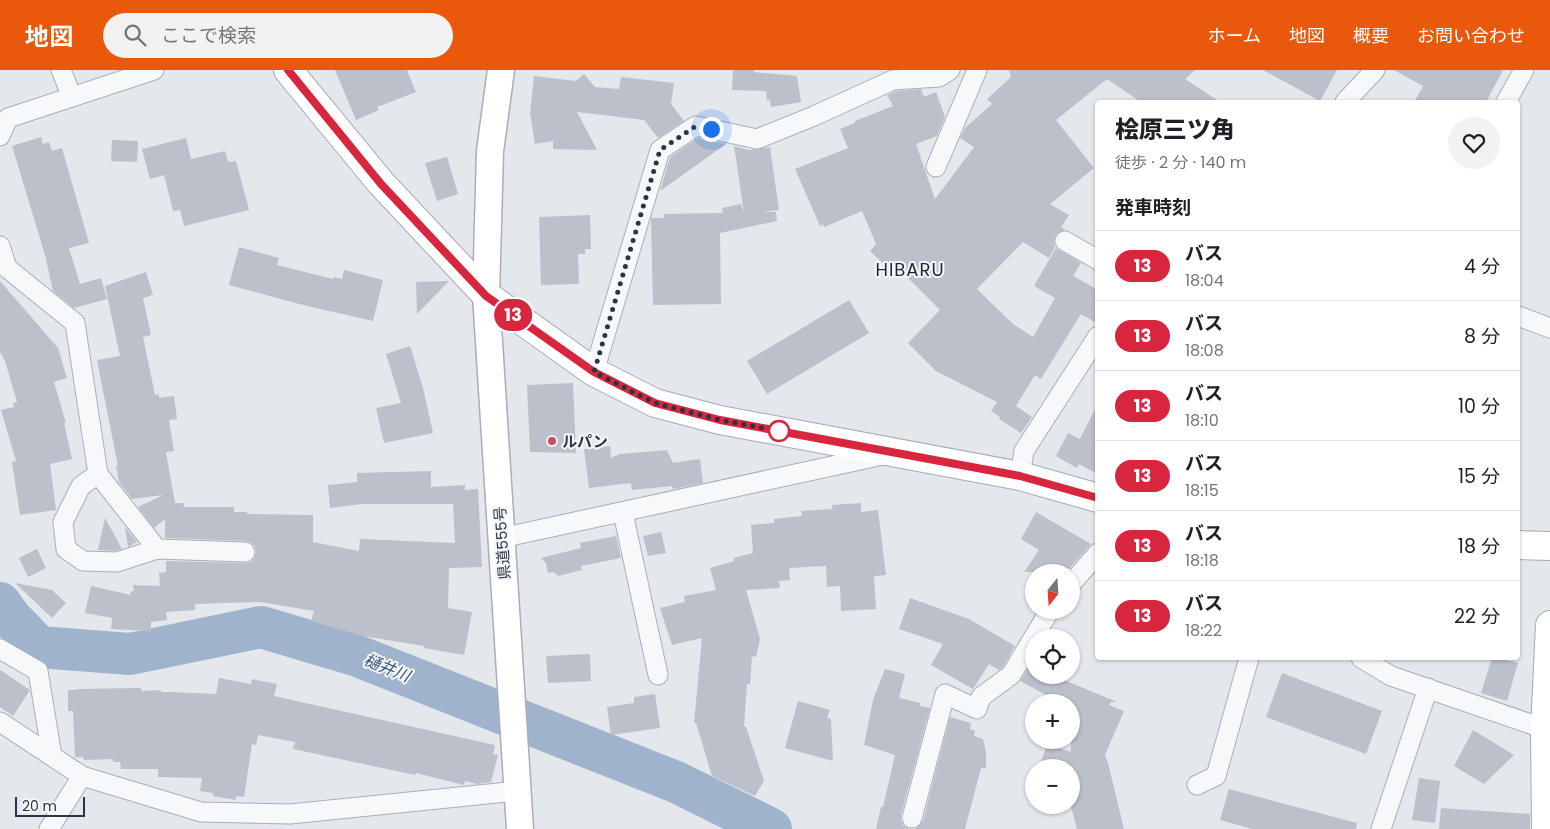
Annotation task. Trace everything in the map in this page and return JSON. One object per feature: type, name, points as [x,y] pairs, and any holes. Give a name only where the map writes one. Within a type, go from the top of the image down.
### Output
[{"type":"main road","points":[[288,70],[381,184],[486,296],[594,372],[655,403],[720,420],[1020,476],[1095,497]]},
{"type":"main road","name":"県道555号","points":[[501,70],[490,151],[486,296],[520,829]]},
{"type":"main road","points":[[1520,545],[1550,546]]},
{"type":"main road","points":[[1546,829],[1545,729],[1550,625]]},
{"type":"street","points":[[61,70],[72,97]]},
{"type":"street","points":[[0,136],[8,118],[154,70]]},
{"type":"street","points":[[594,372],[660,150],[696,126],[757,139],[814,116],[893,80],[939,77],[950,70]]},
{"type":"street","points":[[936,167],[977,70]]},
{"type":"street","points":[[1348,100],[1375,70]]},
{"type":"street","points":[[1507,100],[1524,70]]},
{"type":"street","points":[[1065,240],[1095,258]]},
{"type":"street","points":[[0,246],[7,268],[75,323],[98,474],[156,549]]},
{"type":"street","points":[[1520,317],[1550,328]]},
{"type":"street","points":[[1020,476],[1024,451],[1095,341]]},
{"type":"street","points":[[501,538],[892,453]]},
{"type":"street","points":[[98,474],[81,486],[63,522],[66,549],[83,561],[117,562],[156,549],[245,552]]},
{"type":"street","points":[[623,513],[658,675]]},
{"type":"street","points":[[1080,574],[1095,556]]},
{"type":"street","points":[[912,818],[945,694],[978,709],[981,697],[1011,676],[1045,619]]},
{"type":"street","points":[[0,649],[38,671],[52,756]]},
{"type":"street","points":[[1197,784],[1216,776],[1248,660]]},
{"type":"street","points":[[1364,660],[1391,676],[1545,729]]},
{"type":"street","points":[[1381,829],[1428,688]]},
{"type":"street","points":[[0,722],[82,776],[201,812],[290,814],[518,791]]},
{"type":"street","points":[[49,829],[82,776]]},
{"type":"building","points":[[335,70],[407,70],[416,92],[377,107],[379,110],[356,120]]},
{"type":"building","points":[[733,70],[754,70],[754,72],[797,76],[801,102],[771,107],[770,100],[767,101],[766,91],[732,90]]},
{"type":"building","points":[[1009,70],[1195,70],[1185,79],[1217,100],[1138,100],[1107,79],[1056,120],[1094,168],[1050,204],[1069,215],[1061,227],[1065,230],[1055,236],[1055,247],[1049,258],[1023,242],[977,289],[1013,324],[1033,337],[1055,298],[1034,286],[1056,248],[1081,263],[1073,276],[1095,288],[1095,322],[1081,314],[1041,379],[1035,375],[1016,406],[1032,417],[1021,433],[999,419],[1000,417],[991,411],[997,402],[936,371],[908,343],[940,310],[896,266],[891,271],[870,251],[876,244],[862,211],[824,227],[823,224],[820,226],[795,169],[848,148],[840,129],[893,106],[887,95],[896,91],[921,89],[924,97],[936,92],[945,117],[937,136],[916,144],[935,199],[974,147],[960,138],[965,128],[992,104],[987,99],[1011,77]]},
{"type":"building","points":[[1263,70],[1337,70],[1321,100]]},
{"type":"building","points":[[1394,70],[1503,70],[1487,100],[1415,100],[1423,86]]},
{"type":"building","points":[[584,74],[595,87],[619,89],[621,77],[674,83],[671,104],[684,121],[658,138],[644,120],[577,112],[597,150],[553,149],[553,141],[535,144],[530,113],[534,76],[576,81]]},
{"type":"building","points":[[41,137],[43,144],[49,142],[52,151],[62,148],[89,243],[69,248],[80,284],[101,278],[107,299],[74,308],[53,291],[45,255],[12,146]]},
{"type":"building","points":[[186,138],[191,159],[225,151],[228,162],[236,161],[249,210],[184,226],[180,210],[173,211],[164,175],[150,179],[142,149]]},
{"type":"building","points":[[698,138],[726,144],[660,191],[670,157]]},
{"type":"building","points":[[112,140],[138,141],[137,162],[111,161]]},
{"type":"building","points":[[734,146],[749,150],[770,147],[779,210],[761,212],[776,212],[777,221],[720,233],[721,304],[653,305],[651,218],[664,218],[664,214],[723,213],[722,208],[741,204],[744,212]]},
{"type":"building","points":[[447,157],[458,194],[437,201],[425,163]]},
{"type":"building","points":[[590,215],[591,249],[585,249],[585,254],[578,254],[579,284],[541,285],[539,217]]},
{"type":"building","points":[[239,247],[279,258],[277,265],[333,279],[334,277],[342,279],[344,270],[383,280],[373,321],[229,285]]},
{"type":"building","points":[[146,272],[153,295],[143,298],[151,335],[143,337],[155,395],[159,394],[159,398],[174,396],[177,419],[169,420],[174,451],[166,452],[175,503],[183,503],[184,507],[234,507],[234,512],[247,512],[247,514],[313,515],[313,542],[359,551],[360,539],[455,543],[453,504],[362,504],[330,508],[328,485],[357,482],[357,473],[431,471],[431,487],[465,485],[465,490],[478,489],[482,567],[449,568],[448,608],[472,612],[464,655],[363,636],[311,621],[314,611],[260,602],[195,604],[195,610],[166,612],[167,620],[151,622],[151,631],[111,629],[112,618],[85,613],[91,586],[131,595],[130,592],[134,591],[133,585],[160,586],[159,573],[166,572],[166,561],[245,563],[251,562],[256,553],[255,546],[246,541],[165,538],[165,519],[154,528],[138,507],[163,495],[132,499],[119,482],[116,466],[118,466],[97,360],[120,356],[105,286]]},
{"type":"building","points":[[0,281],[58,348],[67,378],[54,382],[66,423],[64,423],[72,459],[50,464],[56,510],[20,515],[12,462],[16,461],[1,410],[14,407],[13,403],[17,402],[5,361],[0,352]]},
{"type":"building","points":[[449,281],[417,314],[416,282]]},
{"type":"building","points":[[849,300],[869,333],[767,394],[747,361]]},
{"type":"building","points":[[410,346],[423,388],[433,433],[384,443],[376,408],[401,403],[386,354]]},
{"type":"building","points":[[573,383],[576,453],[530,452],[527,385]]},
{"type":"building","points":[[1095,409],[1095,472],[1079,464],[1077,468],[1056,456],[1068,433],[1080,439]]},
{"type":"building","points":[[610,446],[611,458],[620,454],[667,450],[673,463],[700,459],[703,483],[673,489],[672,486],[632,490],[631,483],[589,488],[584,449]]},
{"type":"building","points":[[861,503],[861,512],[878,510],[886,575],[874,576],[876,609],[841,611],[840,586],[827,587],[826,566],[789,568],[790,580],[779,581],[780,588],[746,590],[760,639],[756,657],[752,656],[750,684],[747,684],[744,726],[746,727],[764,781],[755,796],[712,776],[696,723],[694,723],[702,638],[672,645],[660,608],[685,602],[684,596],[716,590],[710,568],[734,561],[734,558],[753,553],[751,525],[774,523],[774,519],[802,516],[801,511],[832,509],[832,505]]},
{"type":"building","points":[[1036,512],[1091,544],[1073,564],[1029,564],[1039,550],[1021,539]]},
{"type":"building","points":[[105,518],[122,549],[115,551],[98,550]]},
{"type":"building","points":[[125,527],[137,542],[128,547]]},
{"type":"building","points":[[661,532],[666,553],[648,556],[643,536]]},
{"type":"building","points":[[616,536],[621,558],[581,566],[582,570],[558,576],[554,572],[548,573],[546,563],[541,558],[581,548],[580,543]]},
{"type":"building","points":[[37,549],[46,568],[28,577],[19,558]]},
{"type":"building","points":[[15,583],[52,590],[66,603],[52,618]]},
{"type":"building","points":[[910,598],[969,619],[1015,646],[1003,667],[999,670],[989,664],[973,689],[931,665],[943,644],[899,629]]},
{"type":"building","points":[[590,654],[591,681],[548,683],[546,656]]},
{"type":"building","points":[[1491,660],[1507,660],[1518,663],[1507,701],[1481,693]]},
{"type":"building","points":[[885,669],[905,674],[899,698],[920,703],[920,706],[930,708],[901,815],[901,821],[904,826],[910,829],[876,829],[895,755],[864,745],[873,700]]},
{"type":"building","points":[[0,670],[30,690],[13,716],[0,707]]},
{"type":"building","points":[[1025,673],[1025,684],[1020,681]]},
{"type":"building","points":[[1282,673],[1382,711],[1366,754],[1266,717]]},
{"type":"building","points":[[219,678],[251,684],[252,679],[277,684],[274,696],[495,745],[493,754],[498,755],[491,782],[477,784],[465,781],[464,785],[416,773],[415,775],[293,749],[295,742],[258,735],[256,745],[252,744],[244,797],[236,796],[236,800],[213,796],[213,793],[200,791],[202,778],[158,777],[158,769],[121,769],[120,762],[113,762],[113,759],[84,760],[83,757],[75,757],[73,711],[68,711],[68,690],[141,688],[141,691],[161,690],[161,692],[216,694]]},
{"type":"building","points":[[1026,684],[1074,684],[1117,702],[1111,702],[1109,705],[1124,711],[1105,755],[1124,829],[1077,829],[1073,814],[1080,814],[1080,759],[1042,759],[1045,749],[1062,749],[1071,752],[1071,749],[1080,749],[1080,694],[1044,694]]},
{"type":"building","points":[[655,694],[660,728],[611,735],[607,707],[634,703],[634,697]]},
{"type":"building","points":[[798,701],[830,710],[827,718],[831,719],[833,761],[785,748]]},
{"type":"building","points":[[950,717],[971,723],[970,729],[975,731],[974,736],[983,739],[986,752],[986,768],[981,768],[965,829],[915,829],[923,821]]},
{"type":"building","points":[[1473,730],[1514,755],[1484,784],[1454,766]]},
{"type":"building","points":[[1419,778],[1440,781],[1435,823],[1412,820]]},
{"type":"building","points":[[1229,789],[1357,823],[1356,829],[1252,829],[1220,820]]},
{"type":"building","points":[[1441,808],[1530,814],[1530,829],[1439,829]]},
{"type":"waterway","name":"樋井川","points":[[0,603],[10,617],[39,647],[130,654],[261,627],[355,655],[676,782],[771,829]]},
{"type":"bus line","name":"13","points":[[288,70],[381,184],[486,296],[594,372],[655,403],[720,420],[1020,476],[1095,497]]},
{"type":"place","name":"ルパン","points":[[552,441]]},
{"type":"district","name":"HIBARU","points":[[910,269]]},
{"type":"route","points":[[711,129],[696,126],[660,150],[594,372],[655,403],[720,420],[779,431]]}]
